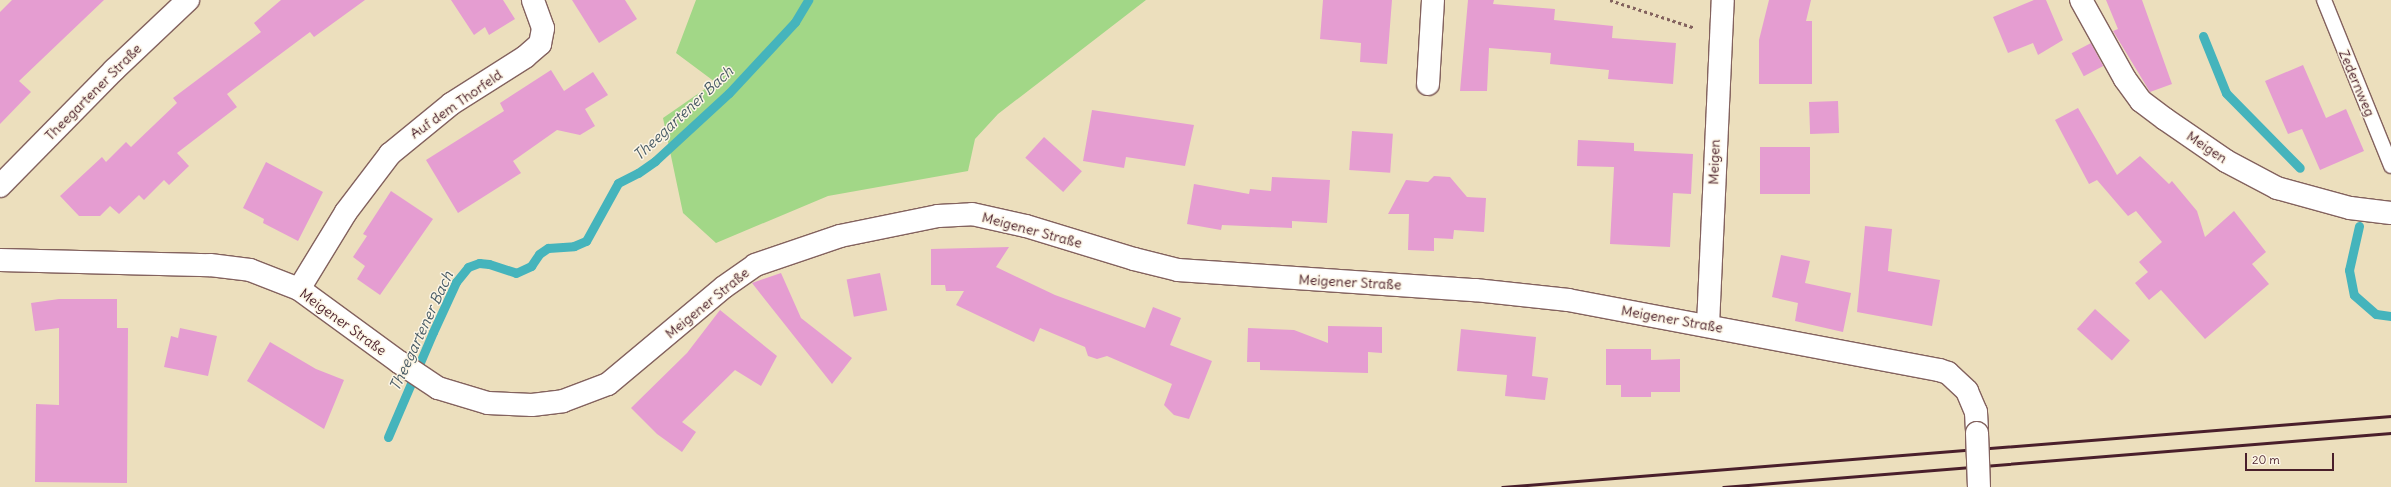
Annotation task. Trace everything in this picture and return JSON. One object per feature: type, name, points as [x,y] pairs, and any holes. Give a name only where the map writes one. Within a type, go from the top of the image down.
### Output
[{"type":"street","name":"Theegartener Straße","points":[[1,183],[114,70],[188,0]]},
{"type":"street","name":"Auf dem Thorfeld","points":[[299,289],[346,212],[390,154],[451,104],[526,57],[540,44],[543,28],[533,0]]},
{"type":"street","points":[[1428,84],[1433,0]]},
{"type":"street","name":"Meigen","points":[[1708,325],[1720,37],[1723,0]]},
{"type":"street","name":"Meigen","points":[[2081,0],[2125,79],[2141,101],[2165,119],[2226,160],[2277,188],[2350,208],[2391,213]]},
{"type":"street","name":"Meigener Straße","points":[[0,260],[210,265],[250,270],[299,289],[399,362],[438,388],[471,399],[510,406],[563,401],[583,395],[608,384],[724,287],[755,265],[840,236],[938,216],[972,214],[1026,226],[1134,260],[1178,270],[1475,290],[1568,300],[1708,325],[1948,373],[1967,391],[1976,412],[1979,487]]},
{"type":"lane","name":"Zedernweg","points":[[2324,0],[2391,166]]},
{"type":"path","points":[[1610,0],[1720,37]]},
{"type":"green space","points":[[696,0],[1146,0],[998,114],[975,139],[968,171],[828,196],[716,243],[683,213],[663,118],[715,82],[676,53]]},
{"type":"building","points":[[12,0],[104,0],[19,81],[31,92],[0,124],[0,12]]},
{"type":"building","points":[[281,0],[365,0],[314,37],[310,32],[227,94],[237,107],[177,153],[189,166],[169,185],[164,180],[144,200],[139,195],[119,214],[110,206],[100,216],[79,216],[60,196],[102,157],[106,162],[126,142],[131,147],[177,103],[173,98],[261,32],[254,23]]},
{"type":"building","points":[[451,0],[503,0],[515,19],[489,35],[485,27],[474,35]]},
{"type":"building","points":[[572,0],[625,0],[637,19],[599,43]]},
{"type":"building","points":[[1323,0],[1392,0],[1387,64],[1360,62],[1361,43],[1320,39]]},
{"type":"building","points":[[1468,0],[1494,0],[1493,4],[1555,9],[1554,20],[1613,26],[1612,38],[1676,43],[1673,84],[1608,79],[1609,70],[1550,64],[1551,53],[1489,48],[1487,91],[1460,91]]},
{"type":"building","points":[[1769,0],[1811,0],[1806,21],[1812,21],[1812,84],[1759,84],[1759,40]]},
{"type":"building","points":[[2034,0],[2046,0],[2063,40],[2038,55],[2033,43],[2008,53],[1993,17]]},
{"type":"building","points":[[2106,0],[2142,0],[2172,84],[2150,92],[2113,31],[2118,29]]},
{"type":"building","points":[[2091,43],[2103,66],[2084,76],[2072,53]]},
{"type":"building","points":[[2303,65],[2326,118],[2346,109],[2364,151],[2320,170],[2302,129],[2288,134],[2265,81]]},
{"type":"building","points":[[551,70],[564,91],[593,72],[608,95],[585,109],[595,126],[580,135],[557,130],[513,161],[521,173],[458,213],[426,160],[504,111],[500,103]]},
{"type":"building","points":[[1838,101],[1839,133],[1810,134],[1809,102]]},
{"type":"building","points":[[2078,108],[2117,175],[2140,156],[2169,184],[2172,181],[2197,211],[2205,237],[2234,211],[2266,252],[2252,264],[2269,284],[2205,339],[2161,290],[2149,300],[2135,283],[2148,272],[2139,262],[2162,242],[2136,211],[2128,216],[2097,180],[2089,184],[2055,120]]},
{"type":"building","points":[[1092,110],[1194,125],[1185,166],[1126,157],[1124,168],[1083,161]]},
{"type":"building","points":[[1352,131],[1393,134],[1390,173],[1349,170]]},
{"type":"building","points":[[1044,137],[1082,171],[1063,192],[1025,158]]},
{"type":"building","points":[[1578,140],[1634,143],[1634,151],[1693,154],[1691,194],[1673,193],[1670,247],[1610,244],[1614,167],[1577,166]]},
{"type":"building","points":[[1760,147],[1810,147],[1810,194],[1760,194]]},
{"type":"building","points":[[266,162],[323,192],[298,241],[263,223],[264,219],[243,208]]},
{"type":"building","points":[[1434,176],[1450,177],[1467,197],[1486,198],[1484,232],[1454,230],[1453,239],[1434,238],[1434,251],[1408,250],[1409,214],[1388,214],[1406,180],[1428,182]]},
{"type":"building","points":[[1272,177],[1330,180],[1327,223],[1292,221],[1292,228],[1222,225],[1221,230],[1187,224],[1194,184],[1249,194],[1250,189],[1271,191]]},
{"type":"building","points":[[391,191],[433,219],[380,295],[357,279],[365,266],[353,257],[367,236],[363,234]]},
{"type":"building","points":[[1865,226],[1892,229],[1888,271],[1940,280],[1932,326],[1857,312]]},
{"type":"building","points":[[1009,247],[996,267],[1055,295],[1145,328],[1153,307],[1181,318],[1170,345],[1212,361],[1189,419],[1174,415],[1164,405],[1172,384],[1107,356],[1097,359],[1088,356],[1085,347],[1040,328],[1034,342],[956,305],[964,291],[946,291],[945,285],[931,285],[931,249]]},
{"type":"building","points":[[1781,255],[1810,261],[1805,283],[1851,293],[1843,332],[1795,321],[1798,303],[1772,297]]},
{"type":"building","points":[[781,273],[801,318],[852,358],[832,384],[752,283]]},
{"type":"building","points":[[880,273],[887,310],[854,317],[847,279]]},
{"type":"building","points":[[59,299],[117,299],[117,328],[128,328],[127,483],[35,482],[36,404],[59,405],[59,328],[35,331],[31,303]]},
{"type":"building","points":[[2095,309],[2130,340],[2112,361],[2077,329]]},
{"type":"building","points":[[720,310],[777,356],[761,386],[735,370],[682,422],[696,432],[682,452],[657,434],[631,408],[687,353]]},
{"type":"building","points":[[1328,326],[1382,327],[1382,353],[1368,352],[1368,373],[1260,370],[1260,362],[1247,362],[1248,328],[1294,330],[1328,343]]},
{"type":"building","points":[[180,328],[217,336],[208,376],[164,367],[171,336],[178,338]]},
{"type":"building","points":[[1461,329],[1536,337],[1532,376],[1548,378],[1545,400],[1505,396],[1507,375],[1457,371]]},
{"type":"building","points":[[270,342],[316,369],[344,380],[324,429],[247,381]]},
{"type":"building","points":[[1606,349],[1651,349],[1651,360],[1680,359],[1680,392],[1651,392],[1651,397],[1621,397],[1621,385],[1606,385]]},
{"type":"waterway","name":"Theegartener Bach","points":[[388,437],[456,282],[468,267],[479,263],[489,264],[516,273],[531,266],[539,254],[548,248],[574,246],[586,241],[618,183],[638,173],[655,161],[729,93],[795,22],[808,0]]},
{"type":"waterway","points":[[2203,36],[2226,93],[2300,168]]},
{"type":"waterway","points":[[2359,226],[2349,270],[2354,295],[2376,314],[2391,316]]},
{"type":"railway","points":[[1502,487],[2391,416]]},
{"type":"railway","points":[[1723,487],[2391,433]]}]
